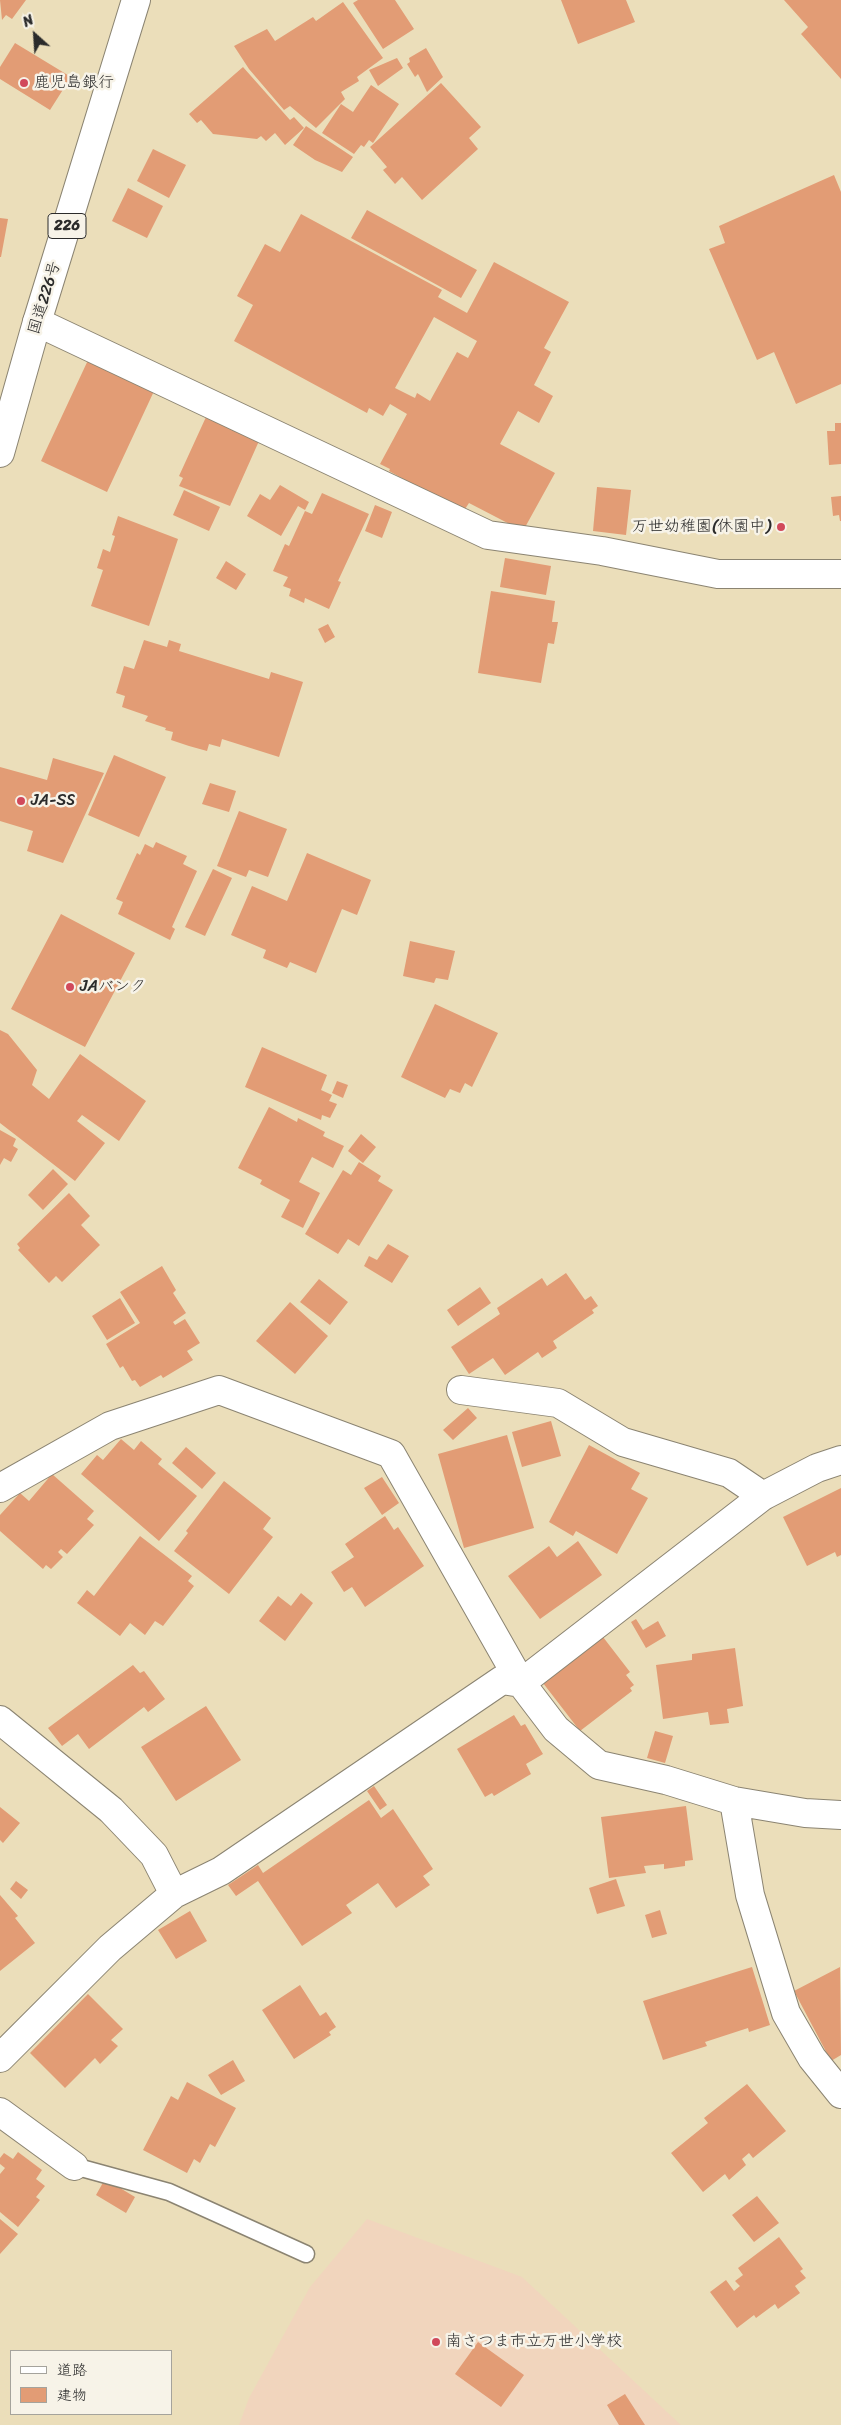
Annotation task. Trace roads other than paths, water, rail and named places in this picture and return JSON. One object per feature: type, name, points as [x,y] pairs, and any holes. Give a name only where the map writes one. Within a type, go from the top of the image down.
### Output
[{"type":"main road","name":"国道226号","points":[[0,453],[37,322],[136,0]]},
{"type":"main road","points":[[37,322],[488,535],[602,551],[718,574],[841,574]]},
{"type":"main road","points":[[0,1488],[110,1426],[219,1390],[382,1450],[391,1454],[521,1683],[556,1729],[599,1765],[666,1780],[734,1801],[805,1813],[841,1816]]},
{"type":"main road","points":[[461,1390],[558,1403],[623,1442],[729,1473],[763,1496]]},
{"type":"main road","points":[[0,2058],[110,1948],[174,1894],[221,1871],[502,1680],[521,1683],[763,1496],[817,1468],[841,1460]]},
{"type":"main road","points":[[0,1720],[112,1810],[154,1855],[174,1894]]},
{"type":"main road","points":[[734,1801],[750,1895],[786,2013],[812,2058],[841,2094]]},
{"type":"main road","points":[[0,2112],[74,2166]]},
{"type":"lane","points":[[74,2166],[169,2192],[306,2254]]},
{"type":"place","name":"鹿児島銀行","points":[[24,83]]},
{"type":"place","name":"万世幼稚園(休園中)","points":[[781,527]]},
{"type":"place","name":"JA-SS","points":[[21,801]]},
{"type":"place","name":"JAバンク","points":[[70,987]]},
{"type":"place","name":"南さつま市立万世小学校","points":[[436,2342]]}]
